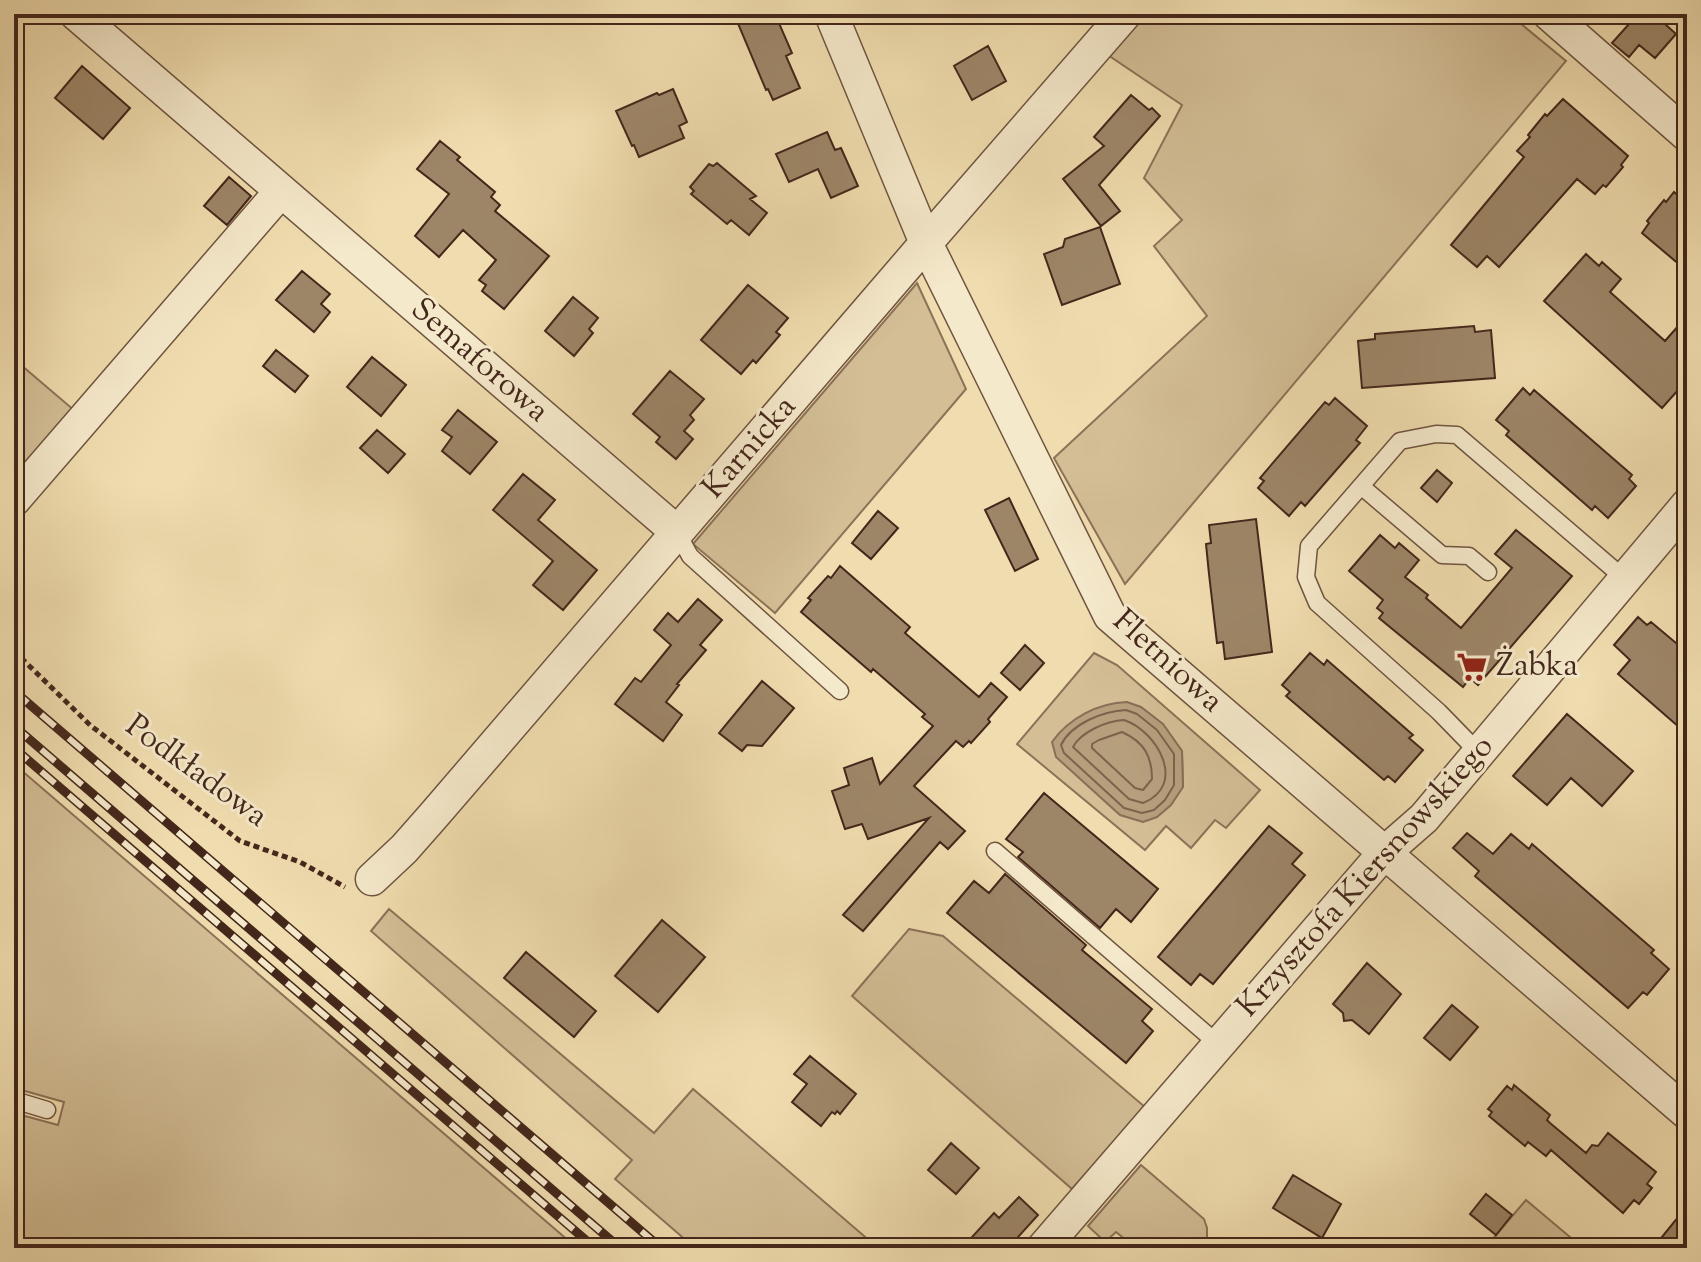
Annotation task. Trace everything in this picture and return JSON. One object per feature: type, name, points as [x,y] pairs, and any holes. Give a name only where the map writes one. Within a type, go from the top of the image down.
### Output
[{"type":"street","name":"Semaforowa","points":[[76,14],[677,532]]},
{"type":"street","name":"Fletniowa","points":[[831,14],[926,243],[1110,616],[1687,1113]]},
{"type":"street","name":"Karnicka","points":[[372,879],[434,815],[1125,14]]},
{"type":"street","points":[[1549,14],[1687,135]]},
{"type":"street","points":[[14,500],[281,191]]},
{"type":"street","name":"Krzysztofa Kiersnowskiego","points":[[1043,1248],[1384,853],[1424,818],[1687,505]]},
{"type":"lane","points":[[1478,752],[1439,712],[1317,603],[1306,577],[1309,546],[1400,441],[1436,434],[1457,435],[1625,579]]},
{"type":"lane","points":[[1361,486],[1442,555],[1469,556],[1488,572]]},
{"type":"lane","points":[[677,532],[690,556],[840,691]]},
{"type":"lane","points":[[995,851],[1218,1044]]},
{"type":"lane","points":[[14,1100],[47,1110]]},
{"type":"path","name":"Podkładowa","points":[[14,651],[90,725],[240,841],[300,862],[346,887],[372,879]]},
{"type":"shaded area","points":[[1144,14],[1509,14],[1566,61],[1125,584],[1054,458],[1207,316],[1154,246],[1182,220],[1144,178],[1182,105],[1108,55]]},
{"type":"shaded area","points":[[917,283],[966,389],[775,613],[693,544]]},
{"type":"shaded area","points":[[14,359],[75,411],[14,478]]},
{"type":"shaded area","points":[[1094,653],[1117,665],[1260,790],[1226,828],[1215,820],[1191,848],[1166,826],[1145,850],[1017,744]],"holes":[[[1164,726],[1182,751],[1183,787]]]},
{"type":"shaded area","points":[[14,764],[577,1248],[14,1248],[14,1113],[58,1125],[64,1102],[14,1088]]},
{"type":"shaded area","points":[[389,909],[654,1133],[693,1089],[878,1248],[695,1248],[615,1179],[632,1160],[371,931]]},
{"type":"shaded area","points":[[909,929],[943,936],[1145,1107],[1072,1189],[852,996]]},
{"type":"shaded area","points":[[1141,1165],[1204,1219],[1207,1238],[1216,1248],[1136,1248],[1116,1232],[1105,1242],[1088,1226]]},
{"type":"shaded area","points":[[1526,1200],[1583,1248],[1485,1248]]},
{"type":"water","points":[[1127,702],[1141,707],[1163,724],[1182,751],[1183,787],[1171,805],[1157,817],[1143,822],[1120,815],[1056,757],[1052,742],[1085,713],[1105,705]]},
{"type":"building","points":[[734,14],[775,14],[792,53],[786,56],[800,88],[773,100]]},
{"type":"building","points":[[1638,14],[1654,14],[1676,34],[1655,58],[1639,45],[1629,57],[1612,43]]},
{"type":"building","points":[[988,46],[1006,81],[972,100],[954,66]]},
{"type":"building","points":[[82,66],[130,108],[103,139],[55,98]]},
{"type":"building","points":[[673,89],[687,122],[679,126],[684,138],[639,157],[616,111]]},
{"type":"building","points":[[1131,95],[1160,116],[1099,185],[1120,211],[1101,226],[1063,179],[1104,146],[1094,137]]},
{"type":"building","points":[[1563,99],[1628,156],[1621,165],[1623,167],[1606,187],[1603,185],[1595,194],[1577,179],[1499,267],[1487,256],[1477,267],[1451,245],[1524,157],[1517,151],[1530,137],[1528,135],[1545,114],[1547,116]]},
{"type":"building","points":[[827,132],[835,150],[841,148],[858,186],[831,198],[818,169],[789,182],[776,154]]},
{"type":"building","points":[[440,141],[495,192],[491,197],[500,205],[495,211],[549,256],[504,309],[482,291],[486,285],[479,280],[496,260],[463,230],[439,257],[415,236],[449,194],[417,169]]},
{"type":"building","points":[[717,163],[756,196],[750,199],[767,213],[749,235],[731,220],[727,224],[691,194],[694,191],[690,187],[709,164],[713,166]]},
{"type":"building","points":[[229,177],[251,196],[227,225],[204,206]]},
{"type":"building","points":[[1674,192],[1687,204],[1687,271],[1642,233],[1649,223],[1647,221]]},
{"type":"building","points":[[1100,227],[1120,284],[1062,305],[1044,254],[1063,247],[1065,239]]},
{"type":"building","points":[[1586,254],[1599,266],[1602,262],[1621,279],[1610,292],[1665,341],[1687,316],[1687,380],[1662,408],[1544,301]]},
{"type":"building","points":[[302,271],[330,294],[321,304],[330,312],[314,332],[276,300]]},
{"type":"building","points":[[748,285],[788,318],[776,332],[780,335],[756,363],[753,360],[741,374],[701,340]]},
{"type":"building","points":[[573,297],[598,318],[589,329],[593,333],[574,356],[545,331]]},
{"type":"building","points":[[1474,326],[1475,332],[1491,330],[1495,378],[1362,388],[1358,341],[1375,339],[1375,334]]},
{"type":"building","points":[[276,350],[308,376],[295,392],[263,366]]},
{"type":"building","points":[[372,357],[406,385],[381,416],[347,387]]},
{"type":"building","points":[[670,371],[704,399],[690,415],[694,420],[684,431],[693,439],[676,459],[656,442],[660,437],[633,414]]},
{"type":"building","points":[[1523,388],[1530,395],[1534,390],[1632,475],[1629,479],[1636,486],[1608,518],[1595,506],[1592,510],[1506,435],[1509,431],[1496,420]]},
{"type":"building","points":[[1335,398],[1367,426],[1356,440],[1360,443],[1305,506],[1301,502],[1289,516],[1258,488],[1264,481],[1260,478],[1325,402],[1329,405]]},
{"type":"building","points":[[458,410],[497,442],[470,474],[442,451],[452,437],[442,430]]},
{"type":"building","points":[[377,430],[405,454],[388,473],[360,448]]},
{"type":"building","points":[[1437,470],[1452,483],[1437,502],[1421,488]]},
{"type":"building","points":[[523,474],[555,500],[538,520],[597,570],[563,610],[533,585],[553,561],[493,510]]},
{"type":"building","points":[[1009,498],[1038,559],[1015,571],[985,510]]},
{"type":"building","points":[[878,511],[898,528],[871,559],[852,543]]},
{"type":"building","points":[[1256,519],[1272,652],[1225,659],[1223,642],[1217,643],[1206,544],[1211,543],[1209,525]]},
{"type":"building","points":[[1516,530],[1572,576],[1478,685],[1470,678],[1463,687],[1379,618],[1383,613],[1377,608],[1383,600],[1349,571],[1380,535],[1395,548],[1399,543],[1419,560],[1405,577],[1461,628],[1512,568],[1495,554]]},
{"type":"building","points":[[840,566],[910,627],[905,633],[979,697],[991,683],[1007,697],[971,743],[969,741],[963,747],[956,741],[914,786],[965,831],[948,849],[940,842],[863,931],[843,915],[929,818],[868,839],[862,824],[845,829],[832,791],[849,785],[844,768],[872,758],[880,784],[933,726],[922,717],[925,714],[873,669],[871,672],[801,612],[811,600],[808,598]]},
{"type":"building","points":[[698,599],[722,620],[700,645],[706,650],[666,702],[682,715],[663,741],[615,704],[635,678],[641,682],[671,645],[654,630],[668,613],[678,622]]},
{"type":"building","points":[[1638,617],[1647,625],[1651,622],[1682,648],[1678,652],[1687,660],[1687,734],[1618,674],[1630,660],[1614,645]]},
{"type":"building","points":[[1025,645],[1044,663],[1020,690],[1001,673]]},
{"type":"building","points":[[1310,653],[1324,665],[1327,660],[1413,735],[1409,738],[1423,750],[1395,782],[1388,776],[1384,780],[1286,696],[1290,692],[1282,685]]},
{"type":"building","points":[[762,681],[794,708],[762,746],[747,745],[742,751],[719,733]]},
{"type":"building","points":[[1567,714],[1633,771],[1602,806],[1571,778],[1547,805],[1513,776]]},
{"type":"building","points":[[1044,793],[1158,889],[1131,922],[1116,909],[1100,928],[1018,857],[1023,852],[1006,839]]},
{"type":"building","points":[[1269,826],[1302,853],[1292,864],[1305,875],[1213,984],[1200,974],[1191,985],[1158,957]]},
{"type":"building","points":[[1467,833],[1493,854],[1511,834],[1529,849],[1532,844],[1654,950],[1651,953],[1669,969],[1647,995],[1643,992],[1628,1008],[1475,876],[1479,871],[1453,848]]},
{"type":"building","points":[[1005,874],[1086,945],[1082,950],[1152,1009],[1142,1021],[1153,1031],[1126,1063],[947,913],[974,881],[989,893]]},
{"type":"building","points":[[662,920],[705,957],[658,1012],[615,976]]},
{"type":"building","points":[[526,952],[596,1011],[574,1037],[504,978]]},
{"type":"building","points":[[1367,963],[1401,994],[1369,1034],[1352,1020],[1344,1021],[1343,1013],[1333,1004]]},
{"type":"building","points":[[1452,1005],[1478,1027],[1450,1060],[1424,1038]]},
{"type":"building","points":[[810,1056],[856,1094],[840,1114],[832,1112],[821,1126],[792,1102],[807,1084],[794,1074]]},
{"type":"building","points":[[1514,1085],[1550,1115],[1547,1120],[1550,1123],[1586,1153],[1592,1145],[1598,1146],[1608,1133],[1656,1172],[1647,1184],[1652,1188],[1639,1204],[1634,1200],[1623,1213],[1551,1150],[1546,1156],[1528,1142],[1525,1146],[1489,1116],[1492,1112],[1488,1109],[1507,1086],[1512,1090]]},
{"type":"building","points":[[951,1143],[979,1168],[956,1194],[928,1170]]},
{"type":"building","points":[[1293,1175],[1341,1204],[1322,1238],[1273,1208]]},
{"type":"building","points":[[1486,1194],[1512,1215],[1496,1235],[1470,1214]]},
{"type":"building","points":[[1019,1197],[1038,1215],[1008,1248],[962,1248],[994,1213],[999,1218]]},
{"type":"building","points":[[1687,1206],[1687,1248],[1653,1248]]},
{"type":"railway","points":[[14,691],[661,1248]]},
{"type":"railway","points":[[14,726],[620,1248]]},
{"type":"railway","points":[[14,748],[595,1248]]},
{"type":"place","name":"Żabka","points":[[1472,667]]}]
